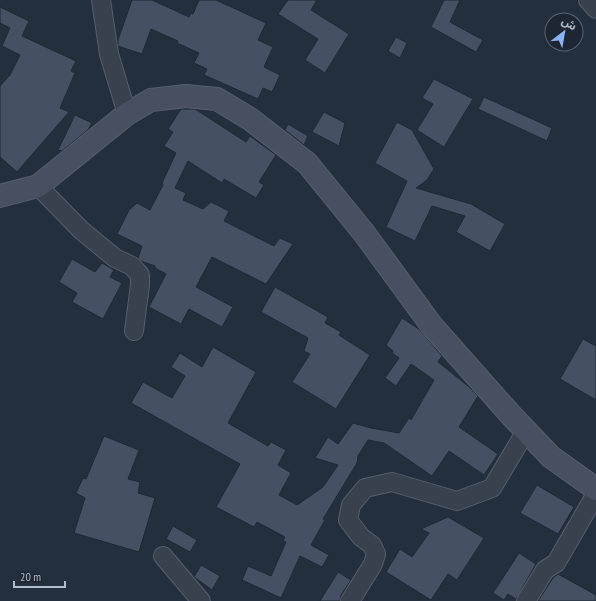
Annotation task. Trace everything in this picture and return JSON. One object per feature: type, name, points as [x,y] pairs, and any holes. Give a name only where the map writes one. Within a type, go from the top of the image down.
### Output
[{"type":"street","points":[[101,0],[109,54],[128,114]]},
{"type":"street","points":[[588,0],[596,9]]},
{"type":"street","points":[[0,196],[38,186],[128,114],[151,100],[186,96],[217,99],[250,119],[307,163],[364,233],[432,326],[551,457],[584,482],[596,489]]},
{"type":"street","points":[[38,186],[80,230],[115,258],[132,266],[140,275],[134,331]]},
{"type":"street","points":[[350,601],[373,564],[376,554],[372,545],[361,537],[348,520],[351,505],[365,488],[392,482],[457,501],[492,488],[526,431]]},
{"type":"street","points":[[526,601],[544,570],[556,563],[596,494]]},
{"type":"street","points":[[163,556],[201,601]]},
{"type":"building","points":[[132,0],[152,0],[189,17],[191,13],[193,14],[199,0],[216,0],[266,23],[258,40],[273,47],[264,67],[280,75],[272,92],[263,88],[258,99],[204,75],[207,69],[194,63],[199,53],[177,43],[178,41],[151,29],[142,54],[118,46],[118,40]]},
{"type":"building","points":[[288,0],[317,0],[311,10],[349,34],[325,73],[305,60],[318,39],[278,14]]},
{"type":"building","points":[[444,0],[460,0],[450,22],[483,40],[476,52],[431,27]]},
{"type":"building","points":[[0,7],[29,21],[22,36],[76,61],[71,71],[75,73],[60,108],[69,112],[17,172],[0,157],[0,86],[10,75],[20,55],[2,46],[10,28],[0,23]]},
{"type":"building","points":[[396,37],[407,43],[400,58],[388,51]]},
{"type":"building","points":[[434,79],[473,99],[444,147],[417,130],[433,104],[422,98]]},
{"type":"building","points":[[484,97],[552,128],[547,141],[478,109]]},
{"type":"building","points":[[181,109],[195,109],[246,142],[250,136],[276,155],[259,182],[264,185],[256,198],[224,179],[222,183],[188,161],[175,188],[186,193],[183,200],[203,209],[211,202],[229,211],[224,221],[274,246],[280,238],[293,244],[266,284],[212,257],[196,287],[233,307],[222,327],[189,309],[181,324],[149,307],[166,274],[155,268],[155,266],[141,261],[138,258],[142,246],[117,234],[129,210],[137,203],[150,210],[163,185],[162,183],[176,153],[164,146],[173,132],[168,129]]},
{"type":"building","points":[[324,112],[345,123],[339,146],[312,132]]},
{"type":"building","points":[[75,115],[92,123],[88,130],[62,151],[58,150]]},
{"type":"building","points":[[397,122],[412,130],[434,169],[427,180],[416,188],[471,204],[505,224],[490,251],[456,232],[465,216],[432,206],[415,241],[386,227],[407,181],[375,163]]},
{"type":"building","points":[[288,124],[308,136],[304,145],[285,130]]},
{"type":"building","points":[[72,259],[95,272],[102,263],[114,270],[110,277],[122,283],[103,319],[72,302],[77,293],[59,282]]},
{"type":"building","points":[[275,287],[328,317],[325,323],[341,332],[339,335],[370,355],[336,409],[292,382],[310,354],[304,351],[308,338],[261,312]]},
{"type":"building","points":[[402,318],[419,329],[442,356],[438,362],[478,396],[459,427],[498,454],[484,475],[449,451],[432,476],[384,443],[368,440],[358,456],[357,463],[323,519],[325,520],[311,545],[329,555],[322,567],[300,556],[281,598],[242,580],[248,566],[271,576],[286,542],[283,541],[285,537],[257,522],[254,527],[216,507],[240,464],[131,403],[143,382],[172,398],[185,376],[171,367],[180,353],[202,367],[213,347],[256,372],[228,423],[268,446],[271,442],[286,450],[278,465],[291,473],[279,495],[297,505],[323,487],[338,465],[315,458],[328,437],[338,444],[353,423],[399,433],[409,418],[411,420],[434,380],[411,364],[396,386],[385,378],[399,358],[392,353],[393,351],[386,345]]},
{"type":"building","points":[[583,339],[596,346],[596,400],[560,379]]},
{"type":"building","points":[[104,436],[139,450],[128,479],[140,482],[138,493],[155,498],[139,552],[74,533],[85,498],[76,493],[83,478],[86,479]]},
{"type":"building","points":[[537,485],[574,507],[558,534],[520,513]]},
{"type":"building","points":[[448,517],[484,538],[457,580],[448,574],[431,600],[386,572],[400,549],[412,557],[429,533],[421,529]]},
{"type":"building","points":[[173,526],[197,540],[190,552],[166,539]]},
{"type":"building","points":[[519,553],[536,564],[516,599],[508,594],[504,600],[493,593]]},
{"type":"building","points":[[201,565],[220,576],[212,590],[194,577]]},
{"type":"building","points":[[338,572],[351,580],[341,595],[340,601],[320,601]]},
{"type":"building","points":[[558,574],[596,595],[596,601],[538,601],[553,578]]}]
